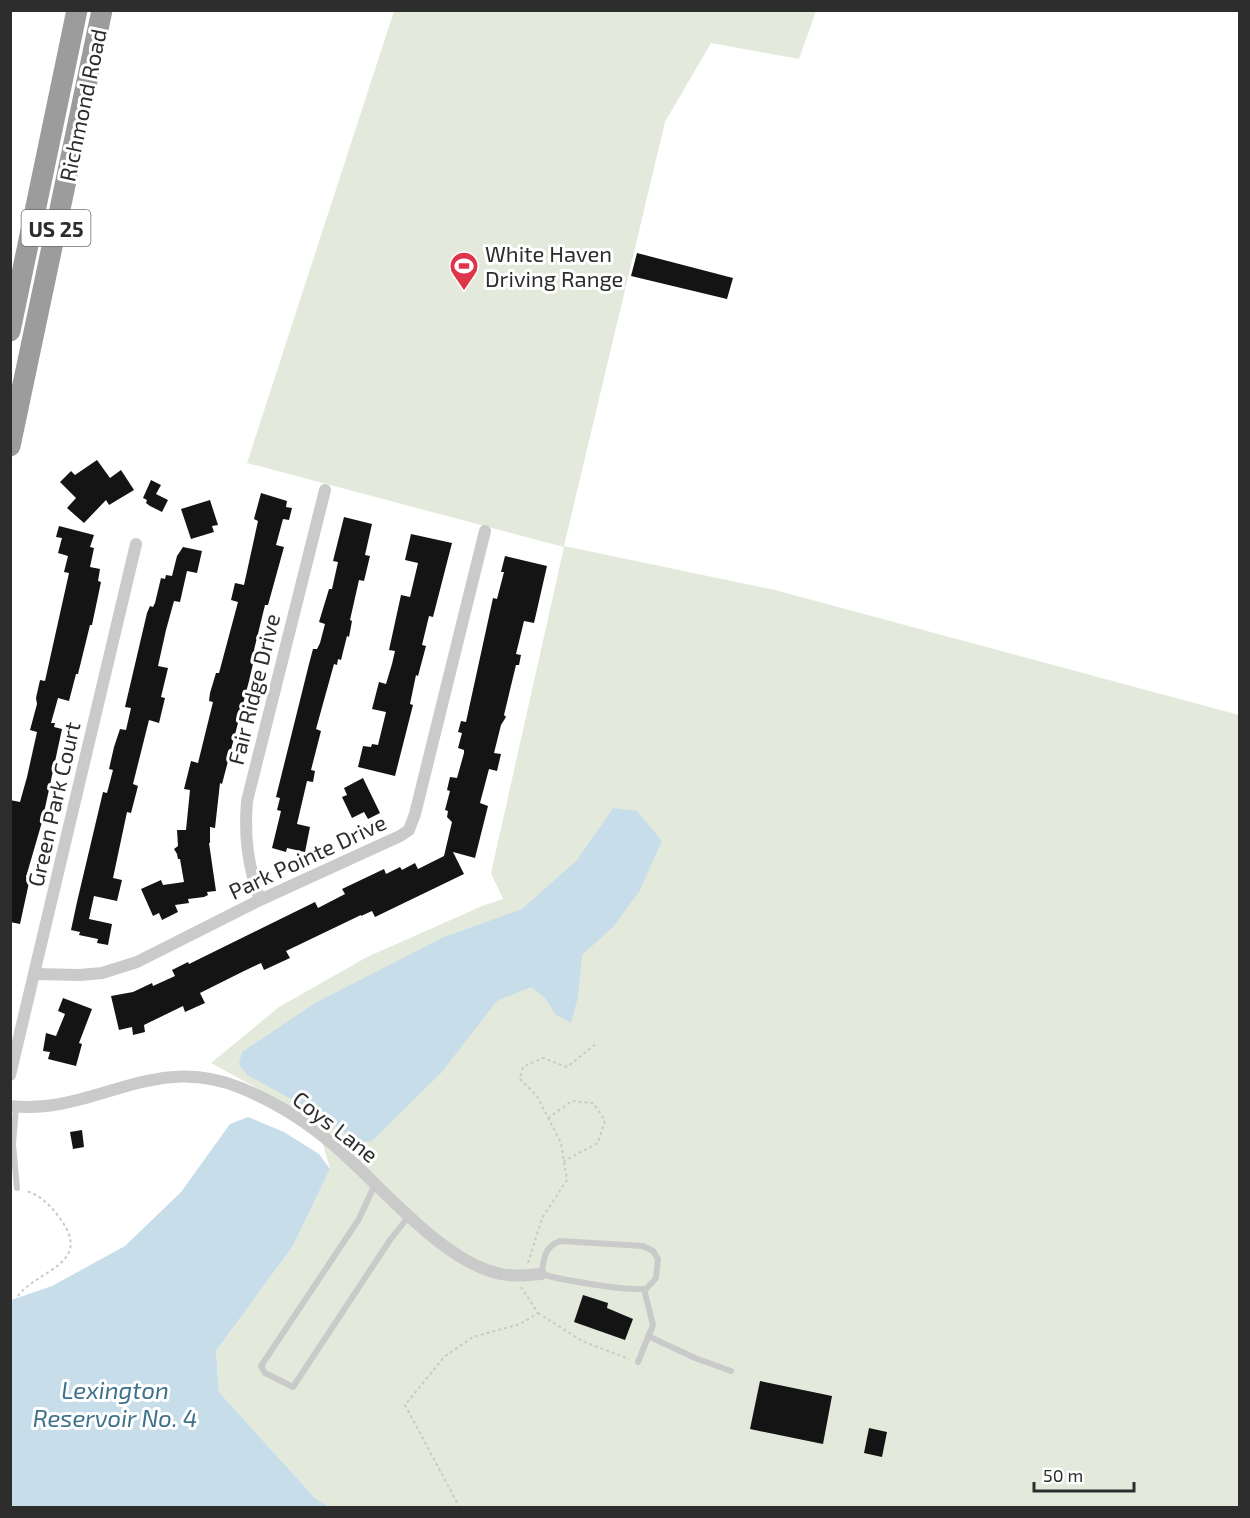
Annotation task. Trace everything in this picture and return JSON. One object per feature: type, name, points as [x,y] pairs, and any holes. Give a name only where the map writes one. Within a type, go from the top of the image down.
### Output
[{"type":"highway","name":"Richmond Road","points":[[10,331],[77,10]]},
{"type":"highway","name":"Richmond Road","points":[[10,446],[15,405],[102,10]]},
{"type":"street","name":"Fair Ridge Drive","points":[[260,900],[247,855],[245,836],[247,801],[325,490]]},
{"type":"street","name":"Park Pointe Drive","points":[[34,974],[80,975],[115,970],[137,962],[260,900],[400,836],[412,824],[484,531]]},
{"type":"street","name":"Green Park Court","points":[[10,1075],[136,544]]},
{"type":"street","name":"Coys Lane","points":[[14,1107],[55,1106],[166,1077],[184,1075],[214,1078],[265,1099],[303,1121],[346,1156],[410,1216],[468,1261],[499,1274],[520,1276],[542,1274]]},
{"type":"lane","points":[[14,1107],[13,1144],[17,1188]]},
{"type":"lane","points":[[375,1183],[359,1219],[261,1366],[265,1373],[292,1387],[390,1240],[410,1216]]},
{"type":"lane","points":[[560,1241],[643,1246],[653,1251],[658,1259],[656,1278],[644,1289],[632,1290],[542,1274],[546,1251],[550,1245],[560,1241]]},
{"type":"lane","points":[[638,1362],[653,1325],[644,1289]]},
{"type":"lane","points":[[648,1336],[695,1358],[731,1371]]},
{"type":"path","points":[[597,1043],[567,1067],[543,1058],[523,1067],[520,1079],[537,1096],[561,1143],[567,1180],[542,1218],[518,1284],[538,1313],[582,1341],[638,1362]]},
{"type":"path","points":[[548,1118],[572,1101],[593,1103],[605,1120],[598,1143],[564,1161]]},
{"type":"path","points":[[17,1188],[34,1194],[55,1212],[64,1225],[71,1248],[66,1259],[18,1296]]},
{"type":"path","points":[[460,1508],[405,1405],[444,1357],[473,1337],[520,1324],[538,1313]]},
{"type":"green space","points":[[394,11],[816,11],[799,59],[711,43],[665,122],[564,546],[775,590],[1239,715],[1239,1507],[330,1507],[315,1498],[219,1392],[216,1351],[293,1246],[330,1169],[318,1127],[297,1110],[211,1063],[279,1007],[367,957],[503,899],[491,873],[564,547],[247,463]]},
{"type":"water","points":[[613,808],[637,811],[662,841],[639,892],[613,927],[582,955],[578,997],[571,1023],[556,1015],[545,998],[531,987],[497,1001],[441,1073],[372,1141],[358,1143],[320,1115],[247,1075],[239,1064],[242,1052],[315,1003],[444,937],[522,909],[577,860]]},
{"type":"water","name":"Lexington Reservoir No. 4","points":[[248,1117],[284,1132],[319,1154],[330,1169],[293,1246],[216,1351],[219,1392],[315,1498],[330,1507],[11,1507],[11,1300],[52,1286],[125,1246],[181,1192],[230,1124]]},
{"type":"building","points":[[637,253],[733,278],[727,299],[631,276]]},
{"type":"building","points":[[97,460],[110,478],[121,470],[134,490],[109,505],[106,500],[84,523],[67,508],[76,498],[60,482],[71,471],[75,475]]},
{"type":"building","points":[[151,480],[161,485],[156,494],[168,500],[162,512],[150,506],[143,498]]},
{"type":"building","points":[[261,493],[287,501],[286,507],[292,508],[289,520],[283,519],[276,545],[284,547],[268,605],[265,605],[249,681],[222,784],[220,783],[215,828],[210,827],[209,843],[216,891],[207,892],[208,895],[204,897],[188,899],[189,903],[175,905],[178,912],[162,920],[159,913],[153,916],[141,889],[161,880],[163,885],[184,882],[180,859],[174,849],[178,846],[177,830],[186,830],[190,790],[184,789],[191,761],[198,763],[213,702],[209,701],[210,693],[216,673],[219,673],[238,602],[231,600],[235,583],[244,585],[258,521],[254,519]]},
{"type":"building","points":[[210,500],[218,525],[212,526],[214,532],[191,539],[181,509]]},
{"type":"building","points":[[344,517],[372,524],[365,555],[370,556],[364,581],[359,580],[350,620],[352,621],[349,637],[347,636],[341,660],[338,659],[337,665],[334,664],[316,729],[321,731],[311,770],[315,771],[313,782],[307,781],[297,824],[310,827],[305,852],[287,848],[286,852],[272,848],[281,811],[277,810],[280,798],[276,797],[313,649],[317,649],[320,643],[325,624],[319,622],[329,589],[332,589],[338,562],[333,561]]},
{"type":"building","points":[[59,526],[94,535],[90,547],[94,548],[90,567],[100,569],[98,581],[101,582],[92,625],[90,625],[69,701],[58,698],[51,723],[55,723],[54,727],[62,729],[42,822],[26,877],[30,878],[20,924],[10,922],[10,800],[20,802],[27,777],[37,732],[30,730],[37,704],[36,698],[40,680],[45,681],[69,573],[64,572],[68,556],[58,553],[62,538],[56,537]]},
{"type":"building","points":[[411,534],[452,543],[433,617],[429,616],[422,645],[426,646],[418,676],[416,675],[410,704],[413,705],[395,776],[358,767],[363,746],[378,745],[386,712],[372,709],[379,682],[386,684],[392,664],[395,651],[389,650],[401,595],[410,597],[418,563],[405,560]]},
{"type":"building","points":[[183,547],[202,551],[197,573],[187,571],[180,602],[174,601],[166,630],[158,666],[168,668],[161,697],[165,698],[159,723],[149,720],[133,784],[138,786],[131,813],[127,812],[113,878],[122,880],[117,901],[94,896],[89,919],[112,924],[108,945],[97,943],[98,939],[79,935],[80,932],[71,930],[77,902],[103,792],[107,793],[113,770],[109,769],[114,747],[120,729],[126,730],[131,708],[125,707],[147,613],[150,606],[153,607],[155,603],[161,578],[165,579],[166,575],[172,576],[177,556]]},
{"type":"building","points":[[505,556],[547,566],[534,623],[524,621],[516,654],[521,655],[519,665],[516,665],[504,715],[506,717],[501,725],[494,753],[501,754],[497,771],[489,769],[480,803],[488,806],[475,858],[453,852],[464,874],[375,917],[372,911],[361,915],[286,951],[290,958],[264,970],[261,963],[242,972],[200,993],[205,1003],[185,1012],[183,1006],[144,1025],[145,1032],[133,1035],[132,1027],[119,1030],[111,996],[133,992],[152,983],[153,986],[175,976],[172,970],[188,962],[189,964],[315,902],[318,908],[345,894],[342,889],[384,869],[386,874],[400,867],[402,870],[415,863],[418,869],[444,856],[452,822],[447,817],[448,811],[445,810],[450,791],[447,790],[450,777],[457,778],[464,753],[464,750],[458,748],[462,733],[458,732],[461,721],[466,722],[493,598],[497,599],[504,572],[501,572]]},
{"type":"building","points":[[363,778],[380,813],[368,819],[364,812],[352,818],[342,797],[347,795],[344,788]]},
{"type":"building","points":[[63,998],[92,1009],[79,1043],[82,1044],[76,1066],[48,1059],[50,1052],[43,1051],[46,1033],[56,1036],[65,1014],[58,1011]]},
{"type":"building","points":[[82,1130],[84,1147],[73,1149],[70,1132]]},
{"type":"building","points":[[583,1295],[608,1303],[607,1308],[633,1319],[625,1340],[574,1322]]},
{"type":"building","points":[[760,1381],[832,1396],[823,1444],[750,1429]]},
{"type":"building","points":[[869,1428],[887,1432],[882,1457],[864,1453]]},
{"type":"place","name":"White Haven Driving Range","points":[[464,292]]}]
